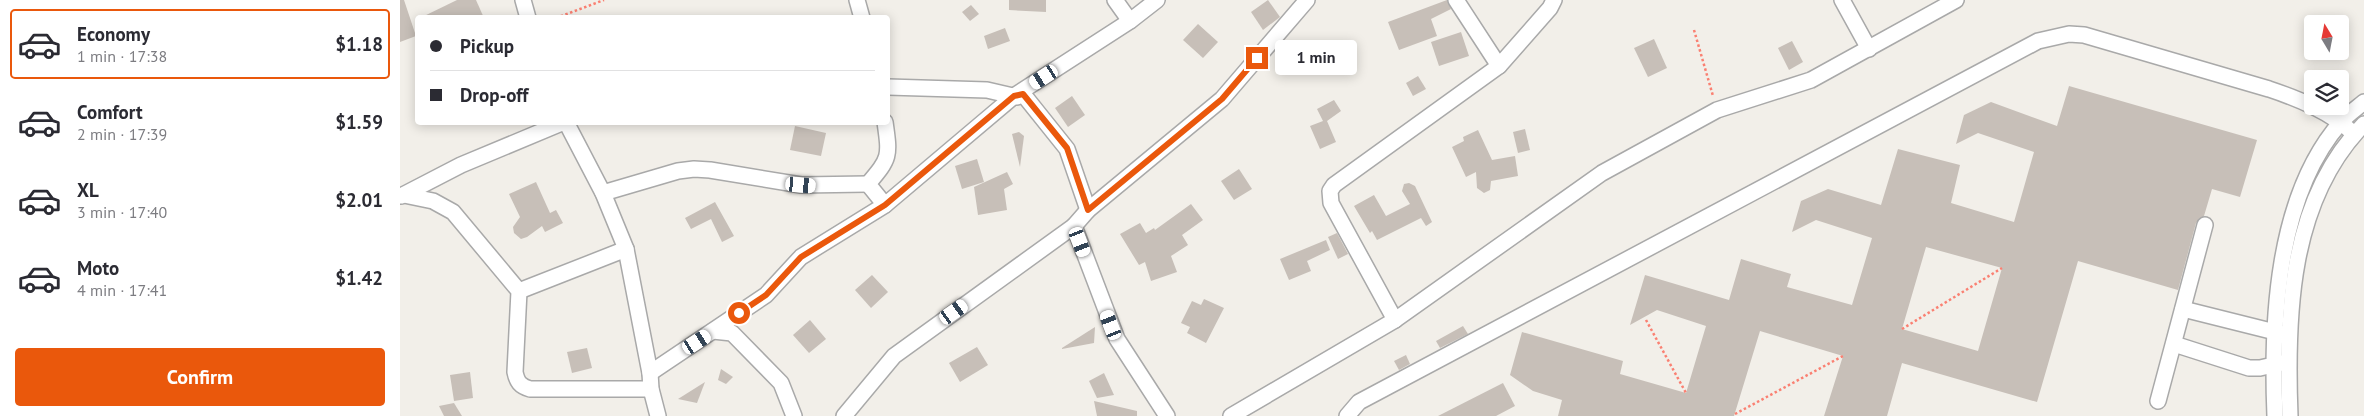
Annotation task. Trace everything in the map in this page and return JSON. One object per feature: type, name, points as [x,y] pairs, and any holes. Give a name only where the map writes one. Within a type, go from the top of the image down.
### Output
[{"type":"street","points":[[523,0],[527,15]]},
{"type":"street","points":[[857,0],[861,15]]},
{"type":"street","points":[[1115,0],[1130,21]]},
{"type":"street","points":[[650,373],[766,295],[801,257],[885,205],[1014,96],[1130,21],[1157,0]]},
{"type":"street","points":[[844,416],[894,356],[1074,226],[1088,210],[1222,99],[1307,0]]},
{"type":"street","points":[[1456,0],[1499,66]]},
{"type":"street","points":[[1395,320],[1331,203],[1330,191],[1334,185],[1499,66],[1550,8],[1554,0]]},
{"type":"street","points":[[1842,0],[1868,48]]},
{"type":"street","points":[[1231,416],[1395,320],[1602,173],[1717,110],[1811,80],[1956,0]]},
{"type":"street","points":[[1347,416],[1359,402],[2038,41],[2069,34],[2084,35],[2276,91],[2359,129],[2329,170],[2313,203],[2300,248],[2288,335],[2290,416]]},
{"type":"street","points":[[890,87],[987,90],[1014,96],[1023,94],[1067,148],[1088,210]]},
{"type":"street","points":[[2275,416],[2272,366],[2273,333],[2283,258],[2291,221],[2303,186],[2320,152],[2341,122],[2364,102]]},
{"type":"street","points":[[402,195],[461,164],[558,125]]},
{"type":"street","points":[[567,125],[603,193],[626,249],[650,373],[651,389],[658,416]]},
{"type":"street","points":[[603,193],[678,171],[694,169],[801,185],[868,184],[883,166],[889,150],[885,125]]},
{"type":"street","points":[[868,184],[885,205]]},
{"type":"street","points":[[402,195],[433,201],[453,212],[520,291],[514,372],[522,387],[530,389],[651,389]]},
{"type":"street","points":[[2158,401],[2205,225]]},
{"type":"street","points":[[1074,226],[1117,339],[1167,416]]},
{"type":"street","points":[[520,291],[626,249]]},
{"type":"street","points":[[2183,309],[2273,333],[2288,335]]},
{"type":"street","points":[[713,331],[732,334],[781,383],[794,416]]},
{"type":"street","points":[[2174,344],[2248,368],[2272,366],[2288,361]]},
{"type":"path","points":[[564,15],[604,0]]},
{"type":"path","points":[[1694,30],[1717,110]]},
{"type":"path","points":[[1902,329],[2002,268]]},
{"type":"path","points":[[1646,320],[1686,393]]},
{"type":"path","points":[[1734,414],[1843,356]]},
{"type":"building","points":[[400,0],[404,0],[415,36],[400,42]]},
{"type":"building","points":[[457,0],[476,0],[483,15],[426,15]]},
{"type":"building","points":[[1009,0],[1046,0],[1046,12],[1009,10]]},
{"type":"building","points":[[1268,0],[1280,17],[1263,30],[1251,12]]},
{"type":"building","points":[[1447,0],[1451,9],[1431,19],[1437,36],[1399,50],[1388,22]]},
{"type":"building","points":[[971,5],[979,14],[970,21],[962,12]]},
{"type":"building","points":[[1198,24],[1218,42],[1203,58],[1183,40]]},
{"type":"building","points":[[1005,28],[1010,41],[988,49],[984,36]]},
{"type":"building","points":[[1461,32],[1469,56],[1439,66],[1431,42]]},
{"type":"building","points":[[1654,39],[1667,68],[1648,77],[1634,48]]},
{"type":"building","points":[[1792,41],[1803,62],[1789,70],[1778,48]]},
{"type":"building","points":[[1418,76],[1426,89],[1413,96],[1406,83]]},
{"type":"building","points":[[2069,86],[2257,140],[2240,197],[2212,189],[2204,216],[2196,223],[2178,290],[2078,261],[2037,402],[1902,363],[1887,416],[1824,416],[1843,356],[1760,331],[1734,416],[1558,416],[1562,400],[1533,391],[1510,375],[1522,332],[1623,361],[1620,374],[1686,393],[1706,326],[1657,310],[1630,325],[1645,275],[1729,300],[1741,259],[1791,274],[1787,287],[1852,305],[1872,238],[1816,220],[1792,232],[1801,201],[1828,189],[1881,205],[1898,149],[1960,165],[1951,203],[2014,222],[2034,152],[1978,133],[1956,144],[1964,115],[1991,102],[2057,126]],"holes":[[[1926,247],[2002,268],[1978,351],[1902,329]]]},
{"type":"building","points":[[1072,96],[1085,115],[1068,127],[1055,108]]},
{"type":"building","points":[[1334,100],[1341,111],[1327,121],[1336,142],[1320,149],[1310,126],[1323,121],[1317,109]]},
{"type":"building","points":[[795,126],[826,133],[821,156],[790,150]]},
{"type":"building","points":[[1525,129],[1530,150],[1518,153],[1513,132]]},
{"type":"building","points":[[1478,130],[1492,160],[1515,156],[1518,176],[1491,181],[1490,190],[1484,193],[1477,188],[1476,172],[1466,177],[1452,147],[1464,141],[1463,137]]},
{"type":"building","points":[[1019,132],[1024,136],[1020,167],[1012,134]]},
{"type":"building","points":[[977,159],[984,182],[962,189],[955,166]]},
{"type":"building","points":[[1239,169],[1252,189],[1234,200],[1221,181]]},
{"type":"building","points":[[1007,172],[1013,184],[1004,189],[1007,210],[978,215],[974,187]]},
{"type":"building","points":[[536,182],[550,213],[556,210],[563,223],[545,232],[542,226],[521,239],[514,233],[513,227],[520,217],[509,194]]},
{"type":"building","points":[[1409,183],[1415,186],[1432,222],[1426,226],[1421,218],[1377,240],[1372,231],[1370,233],[1354,206],[1374,195],[1386,216],[1410,204],[1402,191],[1404,184]]},
{"type":"building","points":[[715,202],[734,236],[722,242],[711,219],[691,229],[685,218]]},
{"type":"building","points":[[1191,204],[1203,220],[1182,235],[1188,245],[1171,256],[1177,272],[1151,281],[1145,262],[1139,265],[1120,234],[1140,223],[1146,233],[1154,228],[1155,230]]},
{"type":"building","points":[[1337,233],[1348,254],[1338,259],[1328,237]]},
{"type":"building","points":[[1326,240],[1330,250],[1307,261],[1311,271],[1289,280],[1280,259]]},
{"type":"building","points":[[872,275],[888,292],[871,308],[855,290]]},
{"type":"building","points":[[1204,299],[1224,308],[1206,343],[1187,333],[1190,327],[1181,323],[1192,301],[1201,305]]},
{"type":"building","points":[[810,320],[826,339],[809,353],[793,335]]},
{"type":"building","points":[[1463,326],[1468,334],[1440,348],[1436,341]]},
{"type":"building","points":[[1095,327],[1094,343],[1062,349],[1062,348]]},
{"type":"building","points":[[977,347],[988,365],[960,382],[949,363]]},
{"type":"building","points":[[587,348],[592,368],[572,373],[567,352]]},
{"type":"building","points":[[1406,355],[1410,364],[1399,370],[1394,361]]},
{"type":"building","points":[[721,369],[733,377],[726,384],[718,380]]},
{"type":"building","points":[[470,372],[473,398],[454,401],[450,375]]},
{"type":"building","points":[[1104,373],[1114,395],[1097,398],[1089,381]]},
{"type":"building","points":[[705,382],[697,403],[678,399]]},
{"type":"building","points":[[1503,383],[1515,406],[1496,416],[1438,416]]},
{"type":"building","points":[[1094,401],[1137,411],[1137,416],[1097,416]]},
{"type":"building","points":[[454,403],[462,416],[444,416],[439,406]]},
{"type":"route","points":[[739,313],[766,295],[801,257],[885,205],[1014,96],[1017,97],[1023,94],[1067,148],[1088,210],[1222,99],[1257,58]]}]
